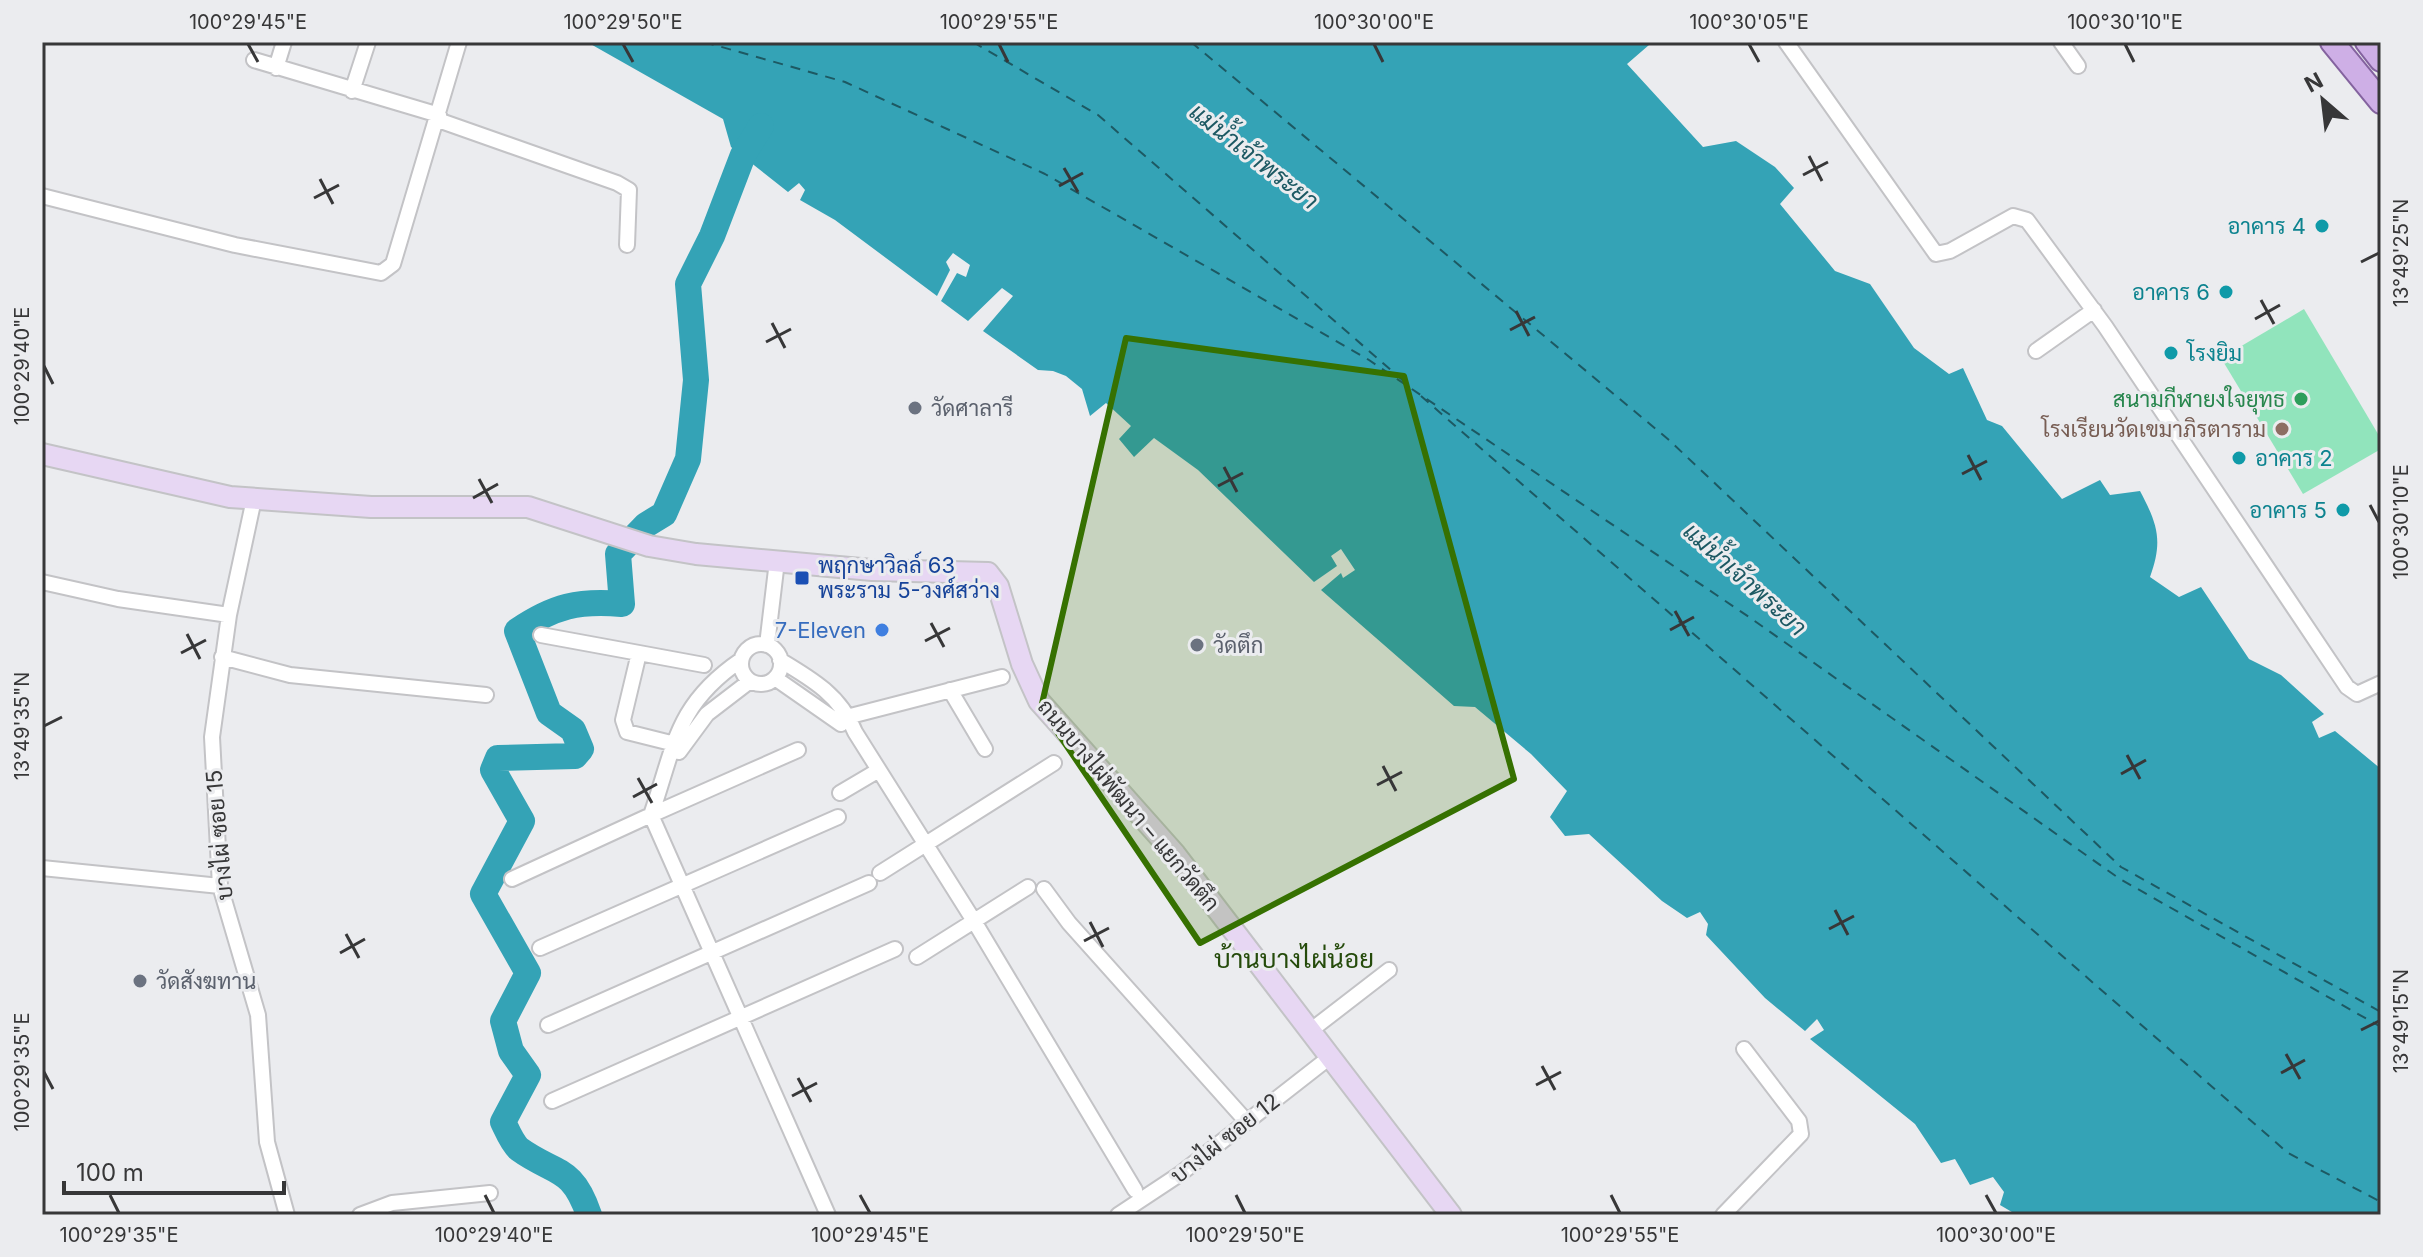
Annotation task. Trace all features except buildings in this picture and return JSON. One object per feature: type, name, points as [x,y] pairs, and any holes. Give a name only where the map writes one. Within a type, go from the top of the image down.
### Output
[{"type":"main road","points":[[2332,42],[2381,102]]},
{"type":"main road","points":[[2367,42],[2381,60]]},
{"type":"street","points":[[276,68],[284,42]]},
{"type":"street","points":[[352,91],[368,42]]},
{"type":"street","points":[[42,196],[235,245],[381,273],[393,264],[459,42]]},
{"type":"street","points":[[1786,42],[1936,254],[1950,251],[2013,216],[2022,216],[2094,310],[2347,687],[2357,694],[2381,683]]},
{"type":"street","points":[[2061,42],[2078,66]]},
{"type":"street","points":[[254,60],[438,118],[617,183],[629,190],[627,245]]},
{"type":"street","points":[[2036,351],[2094,310]]},
{"type":"street","points":[[42,454],[230,497],[254,499]]},
{"type":"street","name":"ถนนบางไผ่พัฒนา – แยกวัดตึก","points":[[254,499],[371,507],[528,507],[649,546],[872,570],[982,572],[994,578],[1022,664],[1039,701],[1167,843],[1330,1057],[1440,1211]]},
{"type":"street","name":"บางไผ่ ซอย 15","points":[[254,499],[229,615],[212,737],[220,886],[258,1015],[267,1142],[287,1215]]},
{"type":"street","points":[[777,561],[767,645],[780,660],[818,683],[855,732],[974,921],[1135,1190]]},
{"type":"street","points":[[42,582],[118,599],[229,615]]},
{"type":"street","points":[[541,635],[704,665]]},
{"type":"street","points":[[767,645],[751,647],[741,660],[707,686],[690,707],[651,815],[828,1215]]},
{"type":"street","points":[[639,653],[624,727],[633,736],[678,745]]},
{"type":"street","points":[[222,657],[290,675],[486,695]]},
{"type":"street","points":[[741,660],[741,668],[750,681],[759,684],[775,678]]},
{"type":"street","points":[[775,678],[780,660]]},
{"type":"street","points":[[775,678],[842,717],[1002,677]]},
{"type":"street","points":[[678,745],[707,714],[750,681]]},
{"type":"street","points":[[950,690],[985,749]]},
{"type":"street","points":[[512,879],[798,750]]},
{"type":"street","points":[[548,1025],[875,878],[1054,763]]},
{"type":"street","points":[[840,793],[879,770]]},
{"type":"street","points":[[540,948],[838,817]]},
{"type":"street","points":[[42,868],[220,886]]},
{"type":"street","points":[[917,957],[1028,887]]},
{"type":"street","points":[[1044,889],[1069,923],[1247,1122]]},
{"type":"street","points":[[552,1101],[895,949]]},
{"type":"street","points":[[1310,1031],[1389,970]]},
{"type":"street","points":[[1723,1215],[1801,1134],[1799,1121],[1744,1049]]},
{"type":"street","name":"บางไผ่ ซอย 12","points":[[1118,1215],[1180,1174],[1330,1057]]},
{"type":"street","points":[[360,1215],[392,1203],[490,1193]]},
{"type":"highlighted area","points":[[1126,338],[1404,376],[1514,779],[1200,943],[1041,708]]},
{"type":"green space","name":"สนามกีฬายงใจยุทธ","points":[[2304,309],[2381,439],[2381,449],[2303,494],[2221,358]]},
{"type":"water","name":"แม่น้ำเจ้าพระยา","points":[[587,42],[1648,42],[1649,45],[1627,64],[1703,147],[1736,141],[1775,167],[1794,188],[1780,204],[1835,271],[1870,284],[1914,348],[1949,374],[1963,368],[1987,420],[2002,426],[2062,499],[2100,480],[2110,495],[2140,491],[2157,533],[2150,577],[2179,597],[2201,587],[2249,659],[2281,675],[2324,714],[2312,722],[2319,738],[2335,731],[2381,769],[2381,1215],[2017,1215],[2000,1205],[2004,1192],[1993,1177],[1970,1185],[1955,1159],[1941,1163],[1915,1124],[1810,1039],[1824,1030],[1817,1019],[1805,1031],[1765,998],[1706,935],[1708,924],[1700,912],[1687,918],[1662,901],[1589,834],[1565,836],[1550,817],[1567,791],[1531,754],[1475,707],[1454,706],[1321,590],[1341,573],[1343,578],[1355,570],[1341,549],[1331,556],[1337,566],[1314,582],[1198,470],[1154,438],[1134,457],[1119,439],[1131,426],[1106,403],[1090,416],[1082,389],[1066,376],[1038,370],[983,331],[1013,296],[1002,288],[968,321],[941,301],[957,273],[966,277],[970,265],[953,253],[946,262],[950,270],[937,296],[835,220],[800,200],[805,190],[799,183],[788,192],[731,147],[723,119]]},
{"type":"waterway","points":[[589,1215],[583,1199],[569,1179],[519,1149],[503,1122],[528,1075],[511,1051],[503,1021],[528,973],[483,894],[522,821],[493,770],[498,758],[575,756],[581,749],[573,730],[549,713],[517,631],[555,610],[580,604],[622,604],[618,554],[646,525],[664,514],[688,459],[696,380],[688,284],[712,236],[743,155],[761,126]]},
{"type":"ferry route","points":[[704,42],[845,82],[1045,174],[1369,360],[1749,617],[2120,879],[2381,1027]]},
{"type":"ferry route","points":[[973,42],[1098,115],[1407,384]]},
{"type":"ferry route","points":[[1191,42],[1669,440],[2121,867],[2381,1012]]},
{"type":"ferry route","points":[[1421,396],[2288,1153],[2381,1202]]},
{"type":"place","name":"อาคาร 4","points":[[2322,226]]},
{"type":"place","name":"อาคาร 6","points":[[2226,292]]},
{"type":"place","name":"โรงยิม","points":[[2171,353]]},
{"type":"place","name":"สนามกีฬายงใจยุทธ","points":[[2301,399]]},
{"type":"place","name":"วัดศาลารี","points":[[915,408]]},
{"type":"place","name":"โรงเรียนวัดเขมาภิรตาราม","points":[[2282,429]]},
{"type":"place","name":"อาคาร 2","points":[[2239,458]]},
{"type":"place","name":"อาคาร 5","points":[[2343,510]]},
{"type":"place","name":"พฤกษาวิลล์ 63 พระราม 5-วงศ์สว่าง","points":[[802,578]]},
{"type":"place","name":"7-Eleven","points":[[882,630]]},
{"type":"place","name":"วัดตึก","points":[[1197,645]]},
{"type":"place","name":"วัดสังฆทาน","points":[[140,981]]},
{"type":"district","name":"บ้านบางไผ่น้อย","points":[[1294,958]]}]
